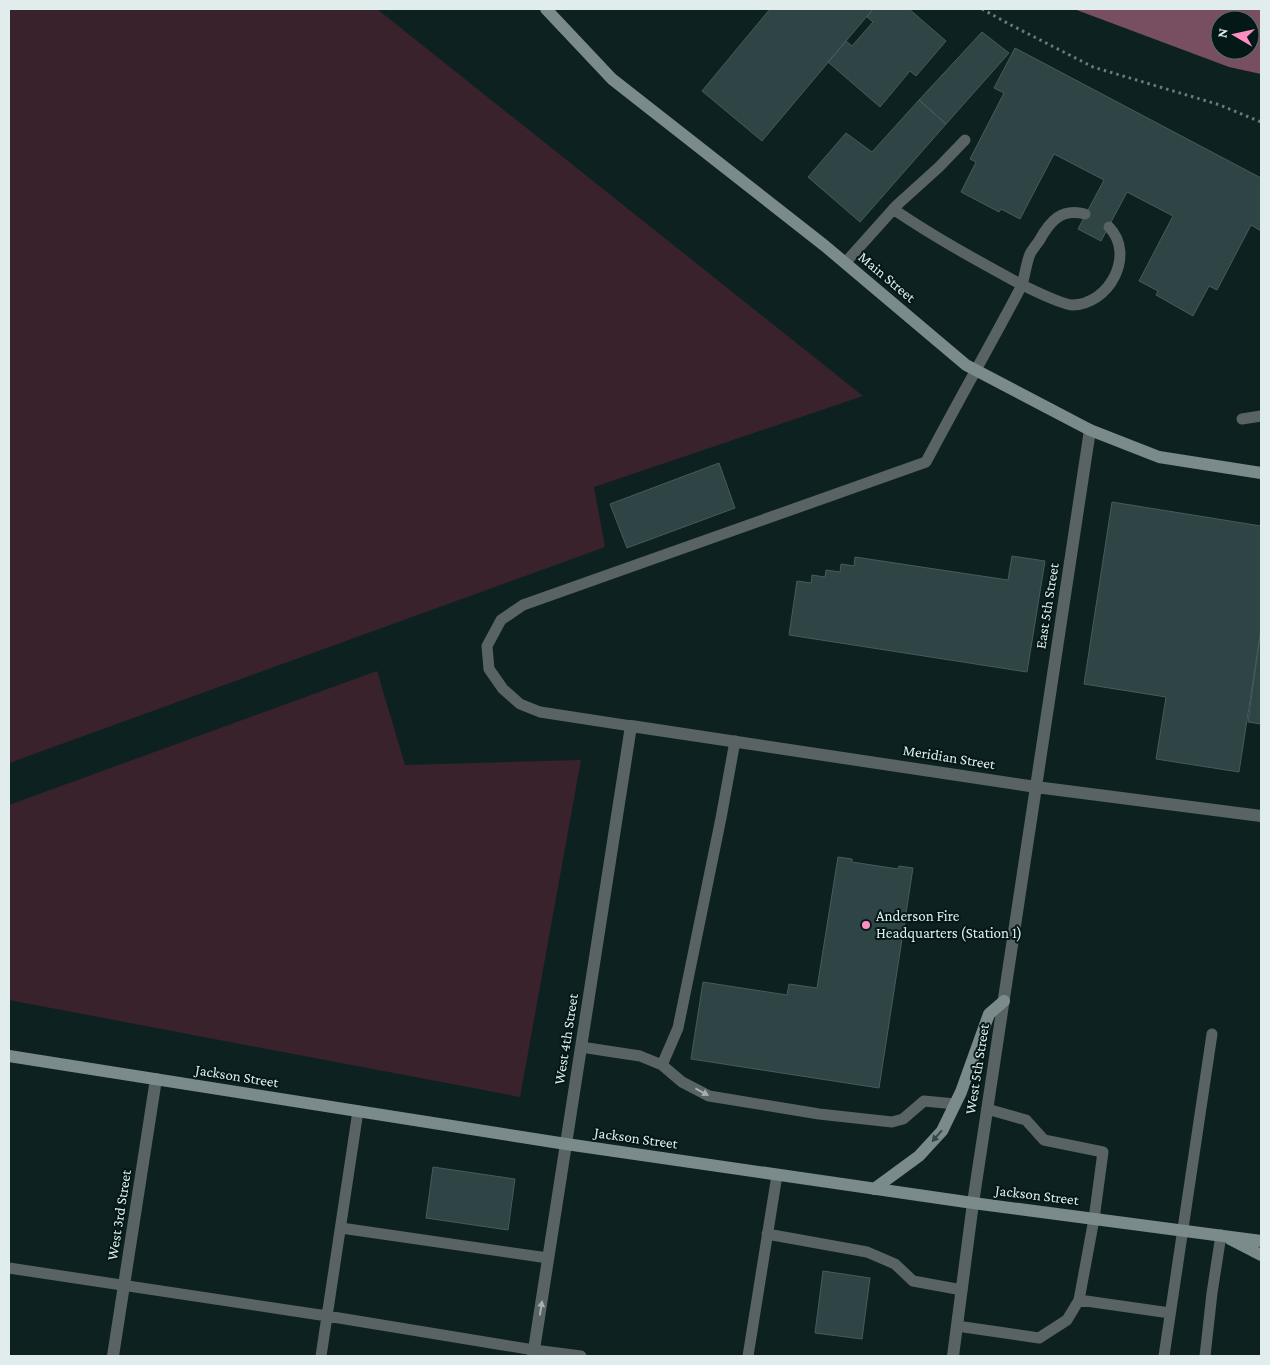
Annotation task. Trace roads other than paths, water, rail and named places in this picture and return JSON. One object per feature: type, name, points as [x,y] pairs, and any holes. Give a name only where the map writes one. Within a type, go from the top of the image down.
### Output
[{"type":"main road","name":"Main Street","points":[[546,9],[612,79],[845,263],[966,365],[1090,430],[1159,457],[1261,473]]},
{"type":"main road","points":[[874,1189],[919,1156],[942,1131],[961,1092],[989,1014],[1004,1001]]},
{"type":"main road","name":"Jackson Street","points":[[9,1056],[566,1144],[973,1203],[1261,1240]]},
{"type":"main road","points":[[1221,1235],[1261,1255]]},
{"type":"street","name":"East 5th Street","points":[[1036,787],[1090,430]]},
{"type":"street","name":"Meridian Street","points":[[632,726],[1036,787],[1261,816]]},
{"type":"street","name":"West 4th Street","points":[[533,1353],[632,726]]},
{"type":"street","name":"West 5th Street","points":[[953,1356],[973,1203],[1036,787]]},
{"type":"street","name":"West 3rd Street","points":[[113,1356],[156,1079]]},
{"type":"lane","points":[[845,263],[893,209],[939,167],[965,140]]},
{"type":"lane","points":[[893,209],[966,255],[1022,285],[1071,305],[1093,301],[1106,289],[1116,272],[1120,259],[1120,246],[1114,232],[1109,227]]},
{"type":"lane","points":[[632,726],[540,712],[520,704],[503,689],[489,669],[488,646],[501,620],[523,605],[926,462],[1022,285],[1030,254],[1043,233],[1055,218],[1064,213],[1077,212],[1085,214]]},
{"type":"lane","points":[[1242,419],[1261,416]]},
{"type":"lane","points":[[662,1065],[678,1028],[735,741]]},
{"type":"lane","points":[[1164,1356],[1212,1034]]},
{"type":"lane","points":[[582,1047],[640,1056],[662,1065],[682,1082],[709,1096],[819,1114],[892,1122],[903,1119],[924,1101],[955,1104]]},
{"type":"lane","points":[[957,1326],[1039,1338],[1067,1320],[1079,1300],[1094,1219],[1103,1152],[1044,1140],[1026,1120],[988,1109]]},
{"type":"lane","points":[[321,1356],[358,1112]]},
{"type":"lane","points":[[748,1356],[777,1175]]},
{"type":"lane","points":[[341,1228],[548,1258]]},
{"type":"lane","points":[[767,1234],[867,1252],[895,1264],[913,1281],[962,1290]]},
{"type":"lane","points":[[1205,1356],[1221,1235]]},
{"type":"lane","points":[[9,1268],[327,1316],[533,1353],[582,1356]]},
{"type":"lane","points":[[1079,1300],[1170,1313]]},
{"type":"place","name":"Anderson Fire Headquarters (Station 1)","points":[[866,925]]}]
